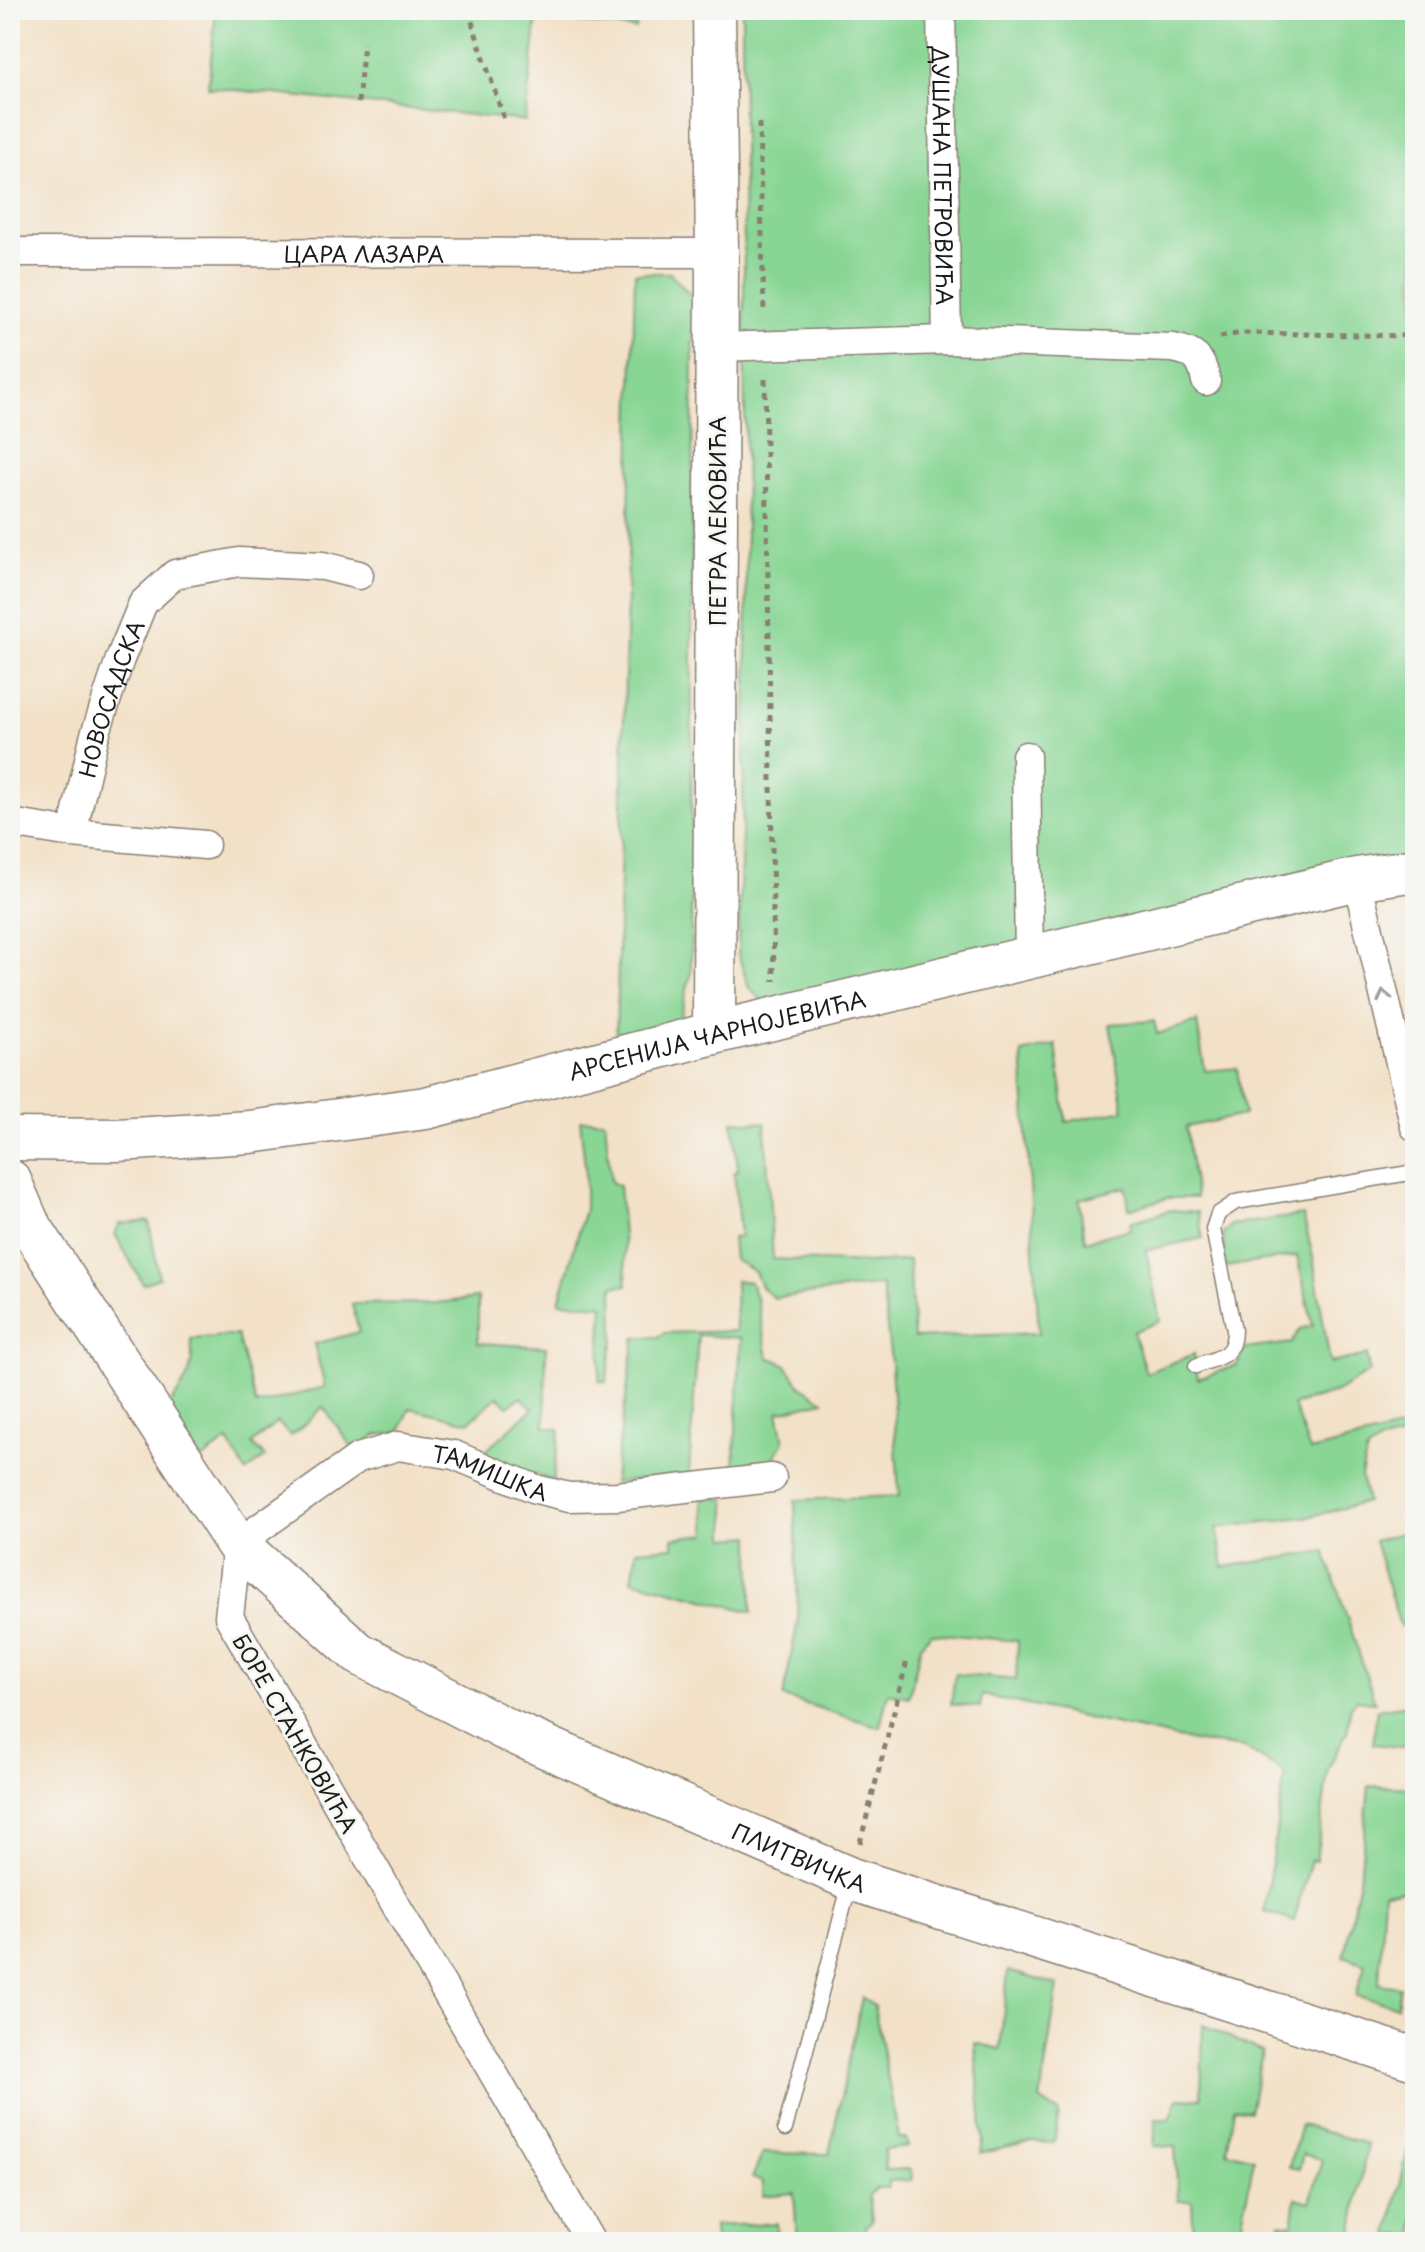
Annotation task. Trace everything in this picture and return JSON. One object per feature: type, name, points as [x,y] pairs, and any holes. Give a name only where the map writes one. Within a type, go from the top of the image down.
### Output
[{"type":"street","name":"ПЕТРА ЛЕКОВИЋА","points":[[714,10],[717,253],[714,1033]]},
{"type":"street","name":"ДУШАНА ПЕТРОВИЋА","points":[[941,10],[947,340]]},
{"type":"street","name":"ЦАРА ЛАЗАРА","points":[[10,252],[717,253]]},
{"type":"street","points":[[716,347],[947,340],[1173,348],[1190,351],[1203,363],[1206,381]]},
{"type":"street","name":"НОВОСАДСКА","points":[[72,833],[94,738],[120,659],[143,603],[153,593],[175,574],[239,562],[323,566],[359,575]]},
{"type":"street","points":[[1026,756],[1029,957]]},
{"type":"street","points":[[10,823],[72,833],[205,845]]},
{"type":"street","name":"АРСЕНИЈА ЧАРНОЈЕВИЋА","points":[[10,1139],[117,1140],[250,1132],[426,1108],[775,1018],[1357,879],[1415,870]]},
{"type":"street","points":[[1357,879],[1415,1127]]},
{"type":"street","points":[[10,1181],[28,1223],[237,1544]]},
{"type":"street","name":"ТАМИШКА","points":[[237,1544],[358,1458],[398,1446],[454,1455],[536,1489],[569,1497],[617,1496],[772,1478]]},
{"type":"street","name":"ПЛИТВИЧКА","points":[[237,1544],[358,1653],[505,1729],[851,1879],[1415,2059]]},
{"type":"street","name":"БОРЕ СТАНКОВИЋА","points":[[237,1544],[229,1617],[591,2242]]},
{"type":"lane","points":[[1196,1366],[1229,1353],[1234,1343],[1213,1229],[1218,1214],[1236,1202],[1415,1172]]},
{"type":"lane","points":[[785,2129],[851,1879]]},
{"type":"path","points":[[468,10],[504,119]]},
{"type":"path","points":[[358,103],[364,43]]},
{"type":"path","points":[[758,112],[775,1018]]},
{"type":"path","points":[[1190,351],[1216,337],[1242,333],[1415,336]]},
{"type":"path","points":[[851,1879],[908,1657]]},
{"type":"green space","points":[[216,10],[638,10],[636,29],[537,18],[525,121],[208,87]]},
{"type":"green space","points":[[742,10],[1415,10],[1415,858],[765,1004],[749,988],[738,954],[747,681]]},
{"type":"green space","points":[[635,273],[670,273],[693,298],[691,973],[679,1022],[616,1041]]},
{"type":"green space","points":[[1154,1021],[1157,1034],[1197,1022],[1205,1071],[1237,1068],[1244,1115],[1186,1127],[1196,1198],[1168,1198],[1129,1209],[1126,1187],[1079,1199],[1085,1241],[1131,1229],[1130,1222],[1171,1210],[1198,1212],[1203,1238],[1146,1250],[1160,1321],[1133,1332],[1146,1373],[1194,1354],[1198,1379],[1237,1365],[1244,1349],[1292,1343],[1300,1329],[1313,1326],[1297,1256],[1225,1267],[1223,1234],[1231,1225],[1303,1215],[1330,1363],[1367,1355],[1369,1372],[1336,1392],[1293,1405],[1310,1451],[1415,1425],[1415,1434],[1381,1442],[1367,1451],[1361,1476],[1367,1502],[1312,1516],[1217,1528],[1224,1567],[1325,1551],[1375,1702],[1357,1700],[1351,1706],[1347,1732],[1328,1769],[1316,1861],[1311,1860],[1294,1921],[1264,1912],[1285,1773],[1244,1748],[1191,1741],[982,1695],[980,1707],[951,1704],[955,1674],[1016,1680],[1018,1641],[931,1633],[921,1645],[909,1697],[888,1693],[880,1727],[783,1697],[798,1620],[795,1500],[899,1496],[891,1362],[882,1285],[774,1298],[761,1287],[755,1272],[734,1260],[732,1238],[740,1236],[733,1121],[765,1123],[773,1259],[868,1263],[909,1260],[914,1338],[1039,1333],[1022,1053],[1056,1045],[1066,1122],[1124,1110],[1110,1024]]},
{"type":"green space","points":[[580,1120],[605,1120],[611,1182],[619,1186],[627,1285],[613,1286],[614,1339],[606,1382],[599,1381],[603,1305],[559,1302],[585,1209],[585,1166]]},
{"type":"green space","points":[[149,1221],[159,1278],[143,1284],[115,1234],[120,1224]]},
{"type":"green space","points":[[735,1280],[750,1282],[757,1300],[768,1357],[785,1364],[801,1386],[824,1401],[778,1412],[784,1441],[770,1464],[734,1470],[741,1338],[698,1335],[689,1474],[613,1483],[635,1338],[658,1337],[664,1333],[736,1331]]},
{"type":"green space","points":[[478,1298],[478,1343],[546,1347],[545,1427],[560,1429],[553,1481],[480,1456],[533,1408],[521,1397],[508,1406],[498,1396],[469,1422],[410,1408],[400,1432],[377,1435],[354,1450],[323,1407],[291,1436],[277,1422],[252,1444],[265,1457],[246,1472],[228,1441],[201,1460],[167,1409],[188,1377],[192,1360],[191,1339],[237,1335],[256,1405],[325,1387],[314,1344],[359,1332],[352,1304],[437,1303]]},
{"type":"green space","points":[[702,1498],[726,1499],[726,1538],[751,1536],[752,1612],[632,1580],[637,1550],[673,1547],[673,1538],[707,1534]]},
{"type":"green space","points":[[1415,1529],[1415,1627],[1400,1626],[1374,1541]]},
{"type":"green space","points":[[1415,1703],[1415,1733],[1411,1734],[1413,1748],[1373,1744],[1377,1709]]},
{"type":"green space","points":[[1369,1786],[1415,1788],[1415,1890],[1384,1892],[1379,1984],[1400,1987],[1397,2006],[1356,1996],[1365,1964],[1344,1956],[1361,1868]]},
{"type":"green space","points":[[1008,1971],[1058,1985],[1040,2100],[1059,2113],[1054,2143],[1032,2142],[981,2153],[983,2140],[975,2043],[1000,2049]]},
{"type":"green space","points":[[862,1997],[874,2006],[899,2138],[906,2139],[908,2147],[884,2150],[885,2170],[911,2169],[912,2180],[889,2181],[889,2188],[877,2188],[869,2195],[872,2221],[865,2226],[866,2234],[858,2238],[797,2242],[794,2193],[763,2196],[763,2182],[752,2178],[763,2153],[829,2154]]},
{"type":"green space","points":[[1203,2025],[1262,2052],[1250,2111],[1234,2108],[1227,2151],[1254,2158],[1239,2239],[1254,2242],[1194,2242],[1192,2201],[1178,2201],[1175,2147],[1154,2146],[1156,2119],[1170,2119],[1178,2098],[1201,2099]]},
{"type":"green space","points":[[1415,2118],[1415,2236],[1389,2234]]},
{"type":"green space","points":[[1301,2125],[1367,2144],[1352,2236],[1363,2236],[1363,2242],[1279,2242],[1280,2223],[1292,2225],[1296,2198],[1310,2202],[1322,2160],[1303,2154],[1299,2169],[1289,2167]]},
{"type":"green space","points":[[776,2223],[777,2242],[715,2242],[714,2226]]}]
